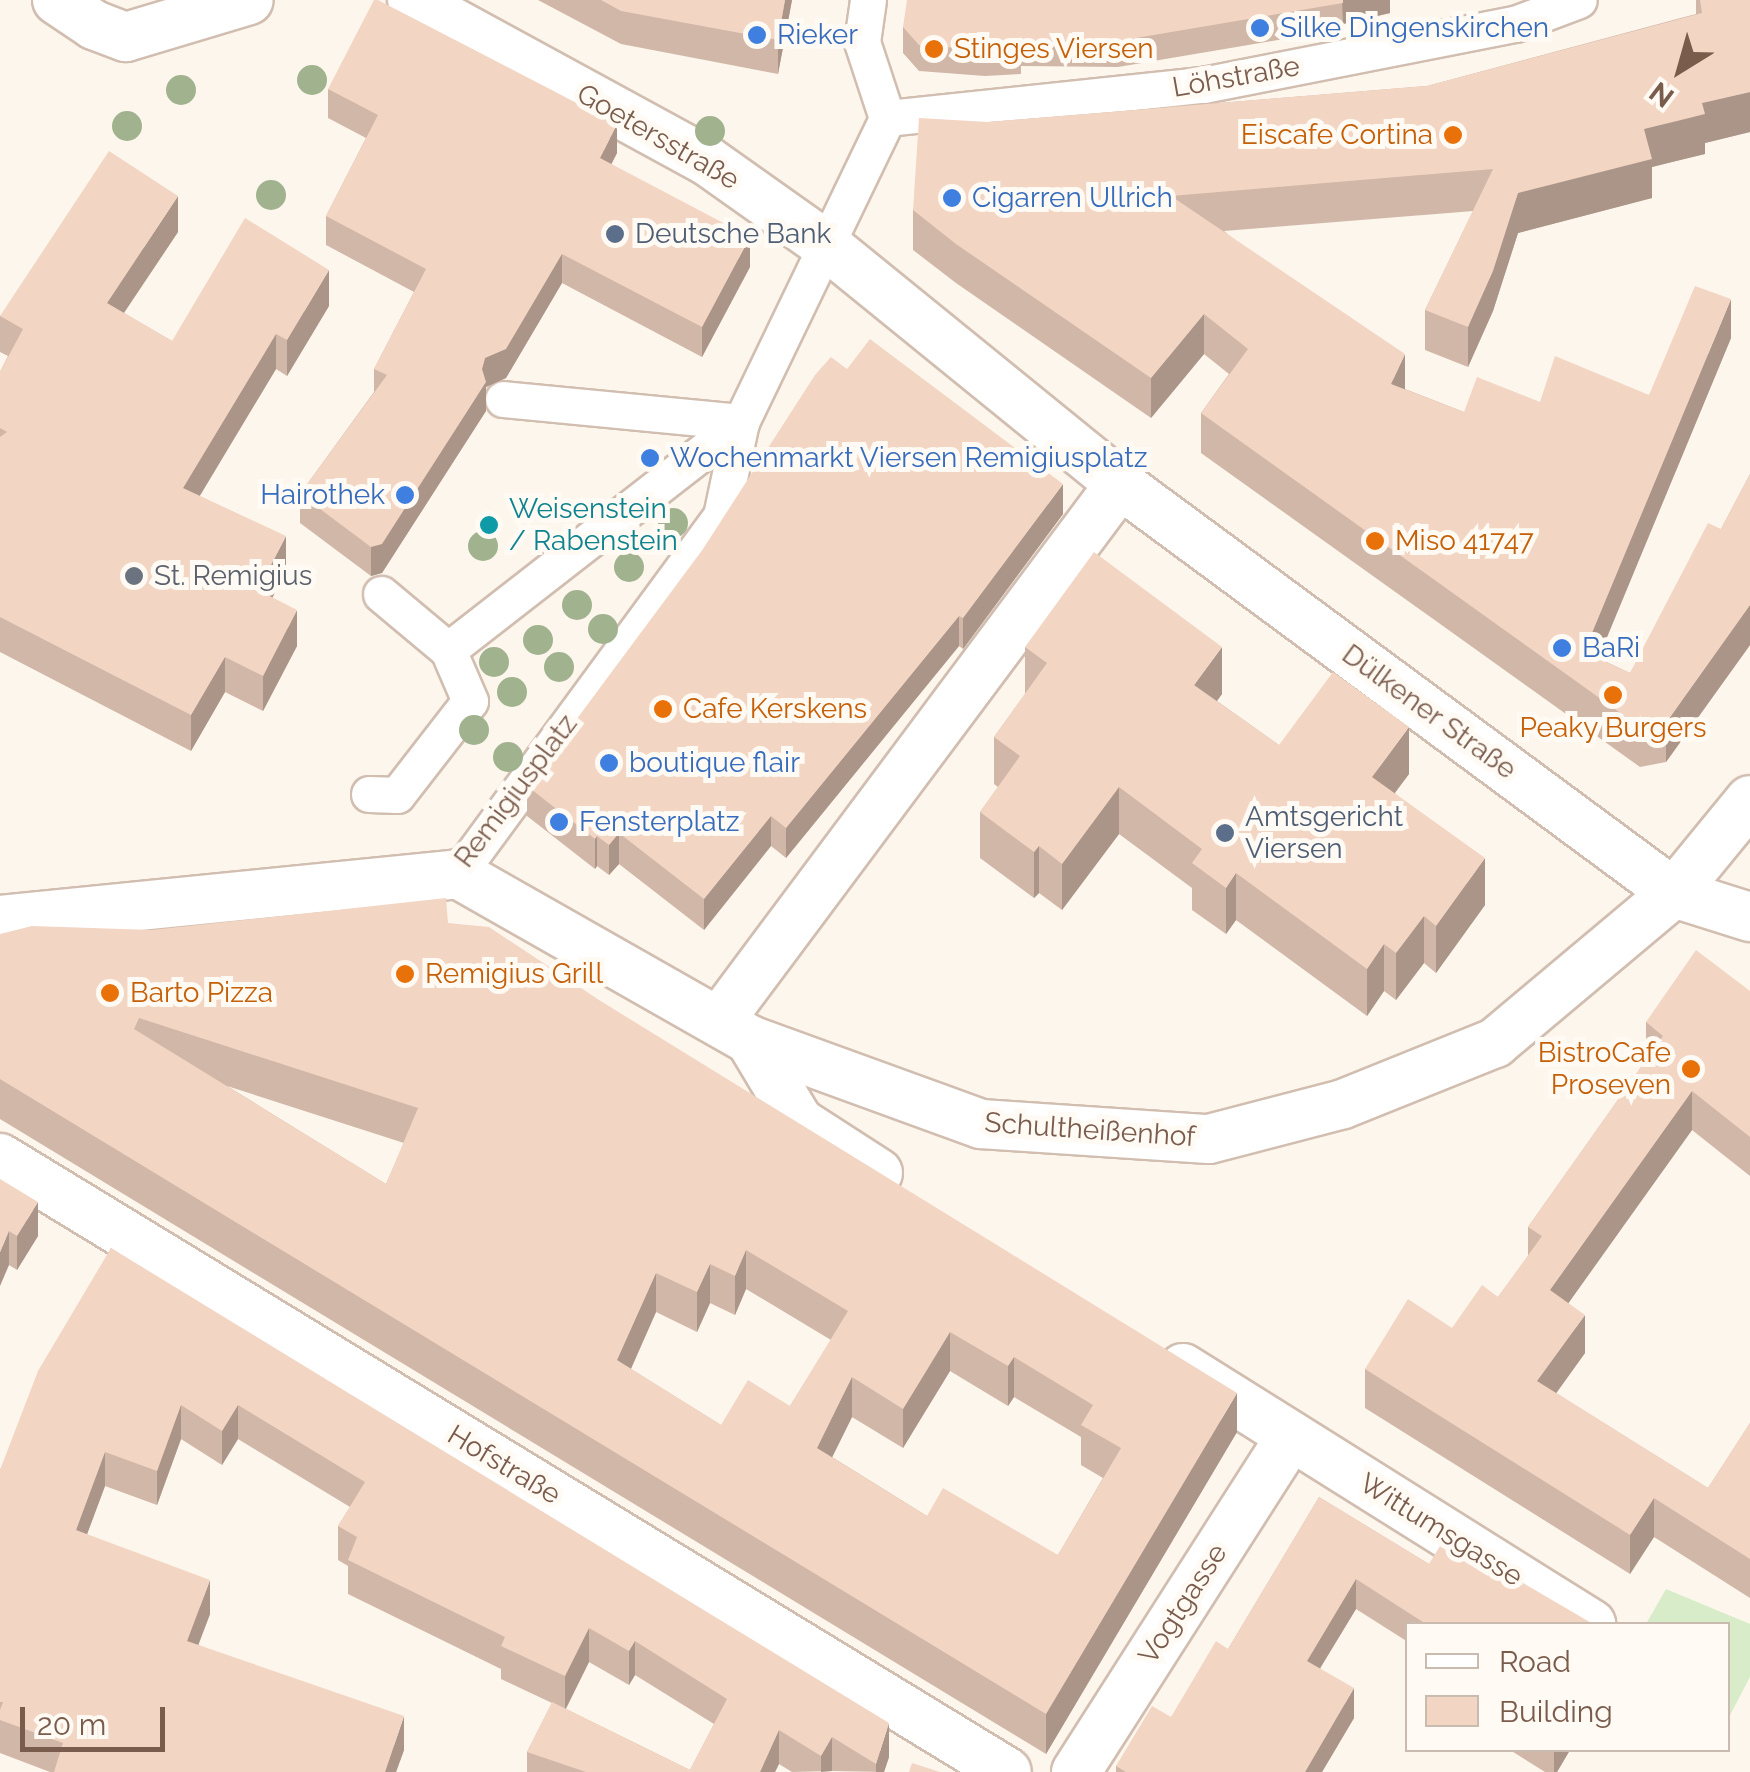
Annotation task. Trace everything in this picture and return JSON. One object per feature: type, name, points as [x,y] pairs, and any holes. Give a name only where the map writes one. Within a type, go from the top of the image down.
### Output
[{"type":"street","points":[[57,0],[94,25],[126,37],[250,0]]},
{"type":"street","name":"Goetersstraße","points":[[412,0],[706,160],[826,245],[890,297]]},
{"type":"street","points":[[868,0],[862,42],[887,118]]},
{"type":"street","name":"Löhstraße","points":[[887,118],[1203,85],[1516,24],[1579,0]]},
{"type":"street","name":"Remigiusplatz","points":[[0,920],[458,874],[721,516],[742,422],[887,118]]},
{"type":"street","name":"Dülkener Straße","points":[[890,297],[1120,484],[1674,893],[1750,918]]},
{"type":"street","points":[[503,399],[742,422]]},
{"type":"street","name":"Remigiusplatz","points":[[448,650],[742,422]]},
{"type":"street","points":[[914,1196],[799,1122],[735,1030],[1120,484]]},
{"type":"street","points":[[370,794],[397,795],[470,702],[448,650],[380,594]]},
{"type":"street","name":"Schultheißenhof","points":[[458,874],[735,1030],[981,1124],[1209,1139],[1343,1104],[1494,1043],[1674,893],[1750,800]]},
{"type":"street","name":"Hofstraße","points":[[0,1158],[1008,1772]]},
{"type":"street","points":[[1143,1342],[1291,1436]]},
{"type":"street","name":"Wittumsgasse","points":[[1291,1436],[1587,1622]]},
{"type":"street","name":"Vogtgasse","points":[[1076,1772],[1291,1436]]},
{"type":"green space","points":[[1666,1589],[1750,1624],[1750,1677],[1730,1715],[1730,1622],[1647,1622]]},
{"type":"building","points":[[374,0],[617,124],[600,158],[750,237],[702,327],[562,254],[506,349],[485,358],[482,369],[486,382],[382,544],[371,547],[300,494],[387,375],[374,369],[426,269],[326,216],[378,115],[328,89]]},
{"type":"building","points":[[601,0],[785,0],[778,40],[621,11]]},
{"type":"building","points":[[907,0],[1343,3],[1118,41],[1021,40],[1021,48],[985,50],[919,45],[903,27]]},
{"type":"building","points":[[1700,0],[1750,0],[1750,92],[1702,103],[1705,114],[1644,129],[1652,159],[1518,193],[1493,271],[1468,327],[1425,310],[1493,169],[1171,196],[1405,354],[1391,384],[1464,412],[1477,377],[1540,402],[1555,356],[1649,395],[1695,286],[1731,299],[1584,652],[1630,673],[1708,523],[1721,529],[1750,474],[1750,605],[1666,723],[1640,727],[1201,413],[1248,349],[1204,314],[1151,378],[913,210],[919,118],[988,122],[1427,86],[1702,13]]},
{"type":"building","points":[[109,151],[178,196],[107,303],[172,341],[245,218],[329,270],[287,340],[276,334],[183,488],[286,536],[258,590],[297,610],[263,676],[225,657],[191,715],[0,617],[0,437],[7,432],[0,428],[0,372],[23,329],[0,316]]},
{"type":"building","points":[[870,339],[1063,484],[963,618],[959,616],[786,828],[771,816],[704,899],[619,833],[609,845],[597,836],[595,839],[527,786],[703,549],[815,375],[831,357],[847,369]]},
{"type":"building","points":[[1094,552],[1222,647],[1194,685],[1279,745],[1333,672],[1409,727],[1372,777],[1485,858],[1436,926],[1424,916],[1396,953],[1384,944],[1367,969],[1236,873],[1226,888],[1192,863],[1202,849],[1119,787],[1062,864],[1039,846],[1034,852],[980,812],[1020,756],[994,737],[1047,663],[1025,647]]},
{"type":"building","points":[[446,898],[448,923],[489,927],[599,1000],[1237,1393],[1046,1714],[0,1079],[0,934],[32,926],[152,930]],"holes":[[[139,1018],[418,1108],[386,1184],[134,1029]],[[746,1250],[848,1311],[790,1406],[748,1380],[721,1425],[617,1360],[656,1273],[697,1292],[710,1264],[735,1276]],[[950,1332],[1008,1366],[1014,1357],[1093,1405],[1081,1425],[1121,1448],[1058,1555],[943,1488],[927,1516],[817,1448],[852,1377],[903,1409]]]},
{"type":"building","points":[[1696,950],[1750,991],[1750,1137],[1692,1091],[1550,1290],[1585,1315],[1537,1381],[1708,1488],[1750,1423],[1750,1559],[1654,1498],[1630,1535],[1365,1369],[1408,1299],[1452,1328],[1482,1285],[1498,1297],[1542,1236],[1528,1227],[1663,1036],[1646,1022]]},
{"type":"building","points":[[0,1179],[38,1202],[17,1236],[9,1231],[0,1252]]},
{"type":"building","points":[[111,1248],[889,1723],[876,1764],[832,1737],[821,1756],[779,1730],[760,1772],[586,1772],[527,1752],[552,1702],[690,1770],[727,1699],[635,1641],[629,1651],[589,1628],[565,1676],[501,1646],[505,1637],[348,1560],[357,1537],[338,1526],[365,1482],[238,1405],[222,1431],[181,1405],[157,1471],[105,1452],[76,1530],[210,1580],[187,1641],[404,1716],[385,1772],[54,1772],[63,1743],[0,1720],[0,1470],[38,1371]]},
{"type":"building","points":[[1319,1497],[1429,1564],[1440,1546],[1488,1576],[1494,1566],[1590,1622],[1423,1622],[1356,1579],[1307,1661],[1354,1688],[1305,1772],[1126,1772],[1116,1766],[1152,1706],[1171,1717],[1216,1641],[1228,1649]]},
{"type":"building","points":[[912,1763],[940,1772],[909,1772]]},
{"type":"place","name":"Silke Dingenskirchen","points":[[1260,28]]},
{"type":"place","name":"Rieker","points":[[757,35]]},
{"type":"place","name":"Stinges Viersen","points":[[934,49]]},
{"type":"place","name":"Eiscafe Cortina","points":[[1453,135]]},
{"type":"place","name":"Cigarren Ullrich","points":[[952,198]]},
{"type":"place","name":"Deutsche Bank","points":[[615,234]]},
{"type":"place","name":"Wochenmarkt Viersen Remigiusplatz","points":[[650,458]]},
{"type":"place","name":"Hairothek","points":[[405,495]]},
{"type":"place","name":"Weisenstein / Rabenstein","points":[[489,525]]},
{"type":"place","name":"Miso 41747","points":[[1375,541]]},
{"type":"place","name":"St. Remigius","points":[[134,576]]},
{"type":"place","name":"BaRi","points":[[1562,648]]},
{"type":"place","name":"Peaky Burgers","points":[[1613,695]]},
{"type":"place","name":"Cafe Kerskens","points":[[663,709]]},
{"type":"place","name":"boutique flair","points":[[609,763]]},
{"type":"place","name":"Fensterplatz","points":[[559,822]]},
{"type":"place","name":"Amtsgericht Viersen","points":[[1225,833]]},
{"type":"place","name":"Remigius Grill","points":[[405,974]]},
{"type":"place","name":"Barto Pizza","points":[[110,993]]},
{"type":"place","name":"BistroCafe Proseven","points":[[1691,1069]]}]
